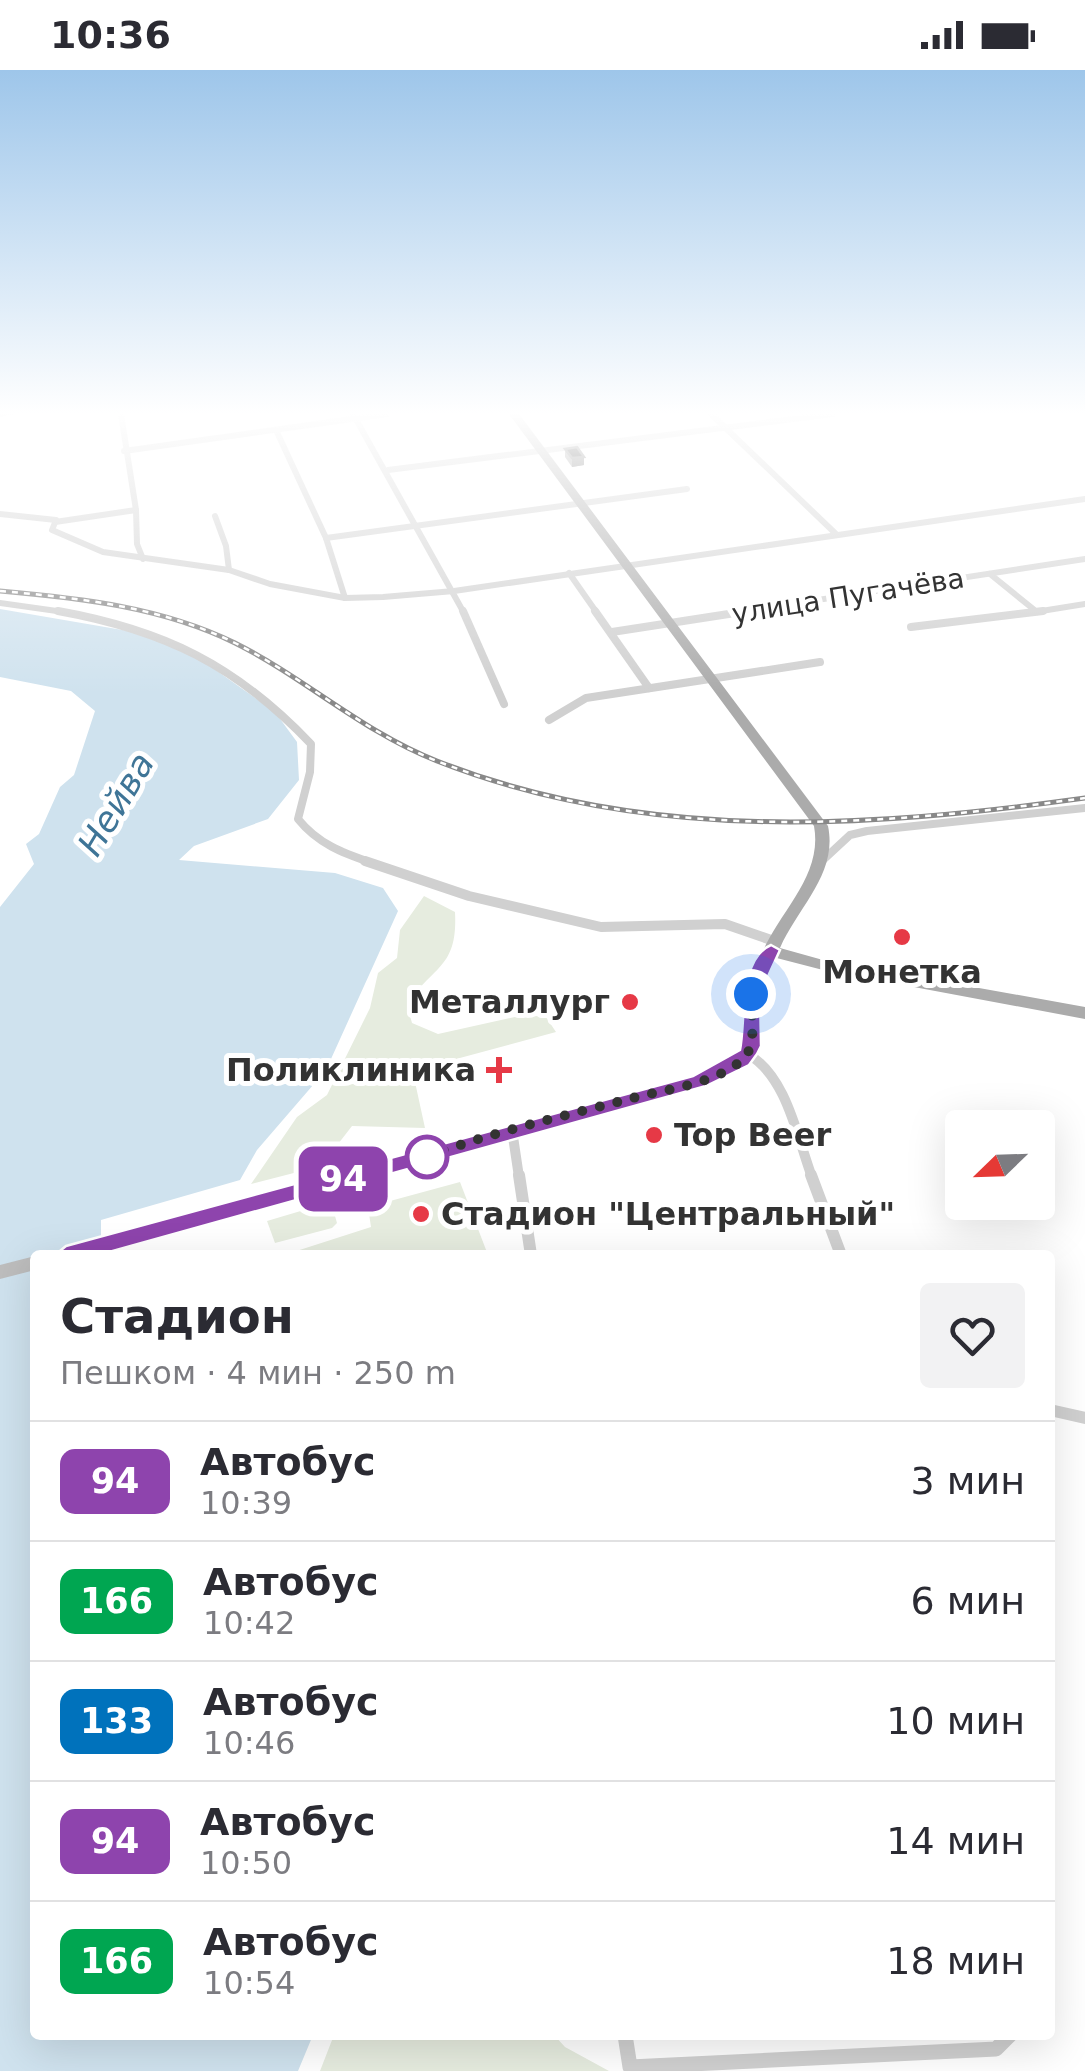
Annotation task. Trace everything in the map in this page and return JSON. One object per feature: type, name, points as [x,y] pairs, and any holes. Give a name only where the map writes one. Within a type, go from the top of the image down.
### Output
[{"type":"main road","points":[[85,1250],[699,1081],[748,1054],[751,994],[773,946],[823,860],[827,840],[821,826],[586,507]]},
{"type":"main road","points":[[773,946],[823,965],[1085,1013]]},
{"type":"main road","points":[[0,1272],[30,1264]]},
{"type":"street","points":[[312,507],[345,598]]},
{"type":"street","points":[[408,507],[454,590],[504,704]]},
{"type":"street","points":[[326,538],[565,507]]},
{"type":"street","points":[[808,507],[836,534]]},
{"type":"street","points":[[55,522],[52,530],[103,552],[229,570],[270,584],[345,598],[454,590],[1028,507]]},
{"type":"street","points":[[0,514],[55,522],[136,510],[137,544],[143,560]]},
{"type":"street","points":[[215,516],[226,546],[229,570]]},
{"type":"street","name":"улица Пугачёва","points":[[612,632],[1085,559]]},
{"type":"street","points":[[569,572],[649,688]]},
{"type":"street","points":[[990,574],[1037,612]]},
{"type":"street","points":[[0,603],[130,624],[202,653],[231,670],[278,708],[311,744],[310,772],[298,819],[311,835],[340,852],[469,896],[601,927],[725,924],[773,946]]},
{"type":"street","points":[[911,626],[964,618],[984,622],[1085,604]]},
{"type":"street","points":[[549,720],[586,698],[820,662]]},
{"type":"street","points":[[823,860],[850,835],[1085,808]]},
{"type":"street","points":[[748,1054],[765,1064],[776,1081],[839,1250]]},
{"type":"street","points":[[512,1130],[530,1250]]},
{"type":"street","points":[[1055,1411],[1085,1418]]},
{"type":"street","points":[[626,2040],[630,2068],[900,2050],[996,2049],[1005,2040]]},
{"type":"shaded area","points":[[424,896],[455,912],[455,931],[448,956],[407,1005],[412,1023],[438,1034],[542,1011],[556,1032],[445,1062],[415,1082],[425,1128],[352,1126],[321,1166],[251,1184],[297,1117],[327,1095],[370,1008],[378,973],[397,958],[400,930]]},
{"type":"shaded area","name":"Стадион \"Центральный\"","points":[[460,1182],[486,1250],[300,1250],[371,1227],[368,1207]]},
{"type":"shaded area","points":[[331,1202],[337,1223],[332,1228],[275,1243],[267,1221]]},
{"type":"shaded area","points":[[332,2040],[559,2040],[609,2071],[320,2071]]},
{"type":"water","name":"Нейва","points":[[0,609],[140,633],[186,649],[275,712],[297,742],[299,780],[268,819],[194,846],[179,860],[335,873],[383,888],[398,911],[326,1070],[257,1150],[240,1180],[101,1220],[101,1250],[30,1250],[30,2040],[311,2040],[298,2071],[0,2071],[0,907],[34,864],[26,844],[39,834],[60,787],[74,775],[95,711],[71,691],[0,677]]},
{"type":"railway","points":[[0,591],[120,606],[207,631],[261,657],[410,749],[516,787],[595,806],[676,817],[839,821],[1085,798]]},
{"type":"bus line","name":"94","points":[[85,1250],[699,1081],[748,1054],[751,994],[771,950]]},
{"type":"place","name":"Монетка","points":[[902,937]]},
{"type":"place","name":"Металлург","points":[[630,1002]]},
{"type":"place","name":"Поликлиника","points":[[499,1070]]},
{"type":"place","name":"Top Beer","points":[[654,1135]]},
{"type":"place","name":"Стадион \"Центральный\"","points":[[421,1214]]},
{"type":"route","points":[[427,1157],[512,1130],[699,1081],[732,1066],[742,1060],[751,1046],[751,994]]}]
